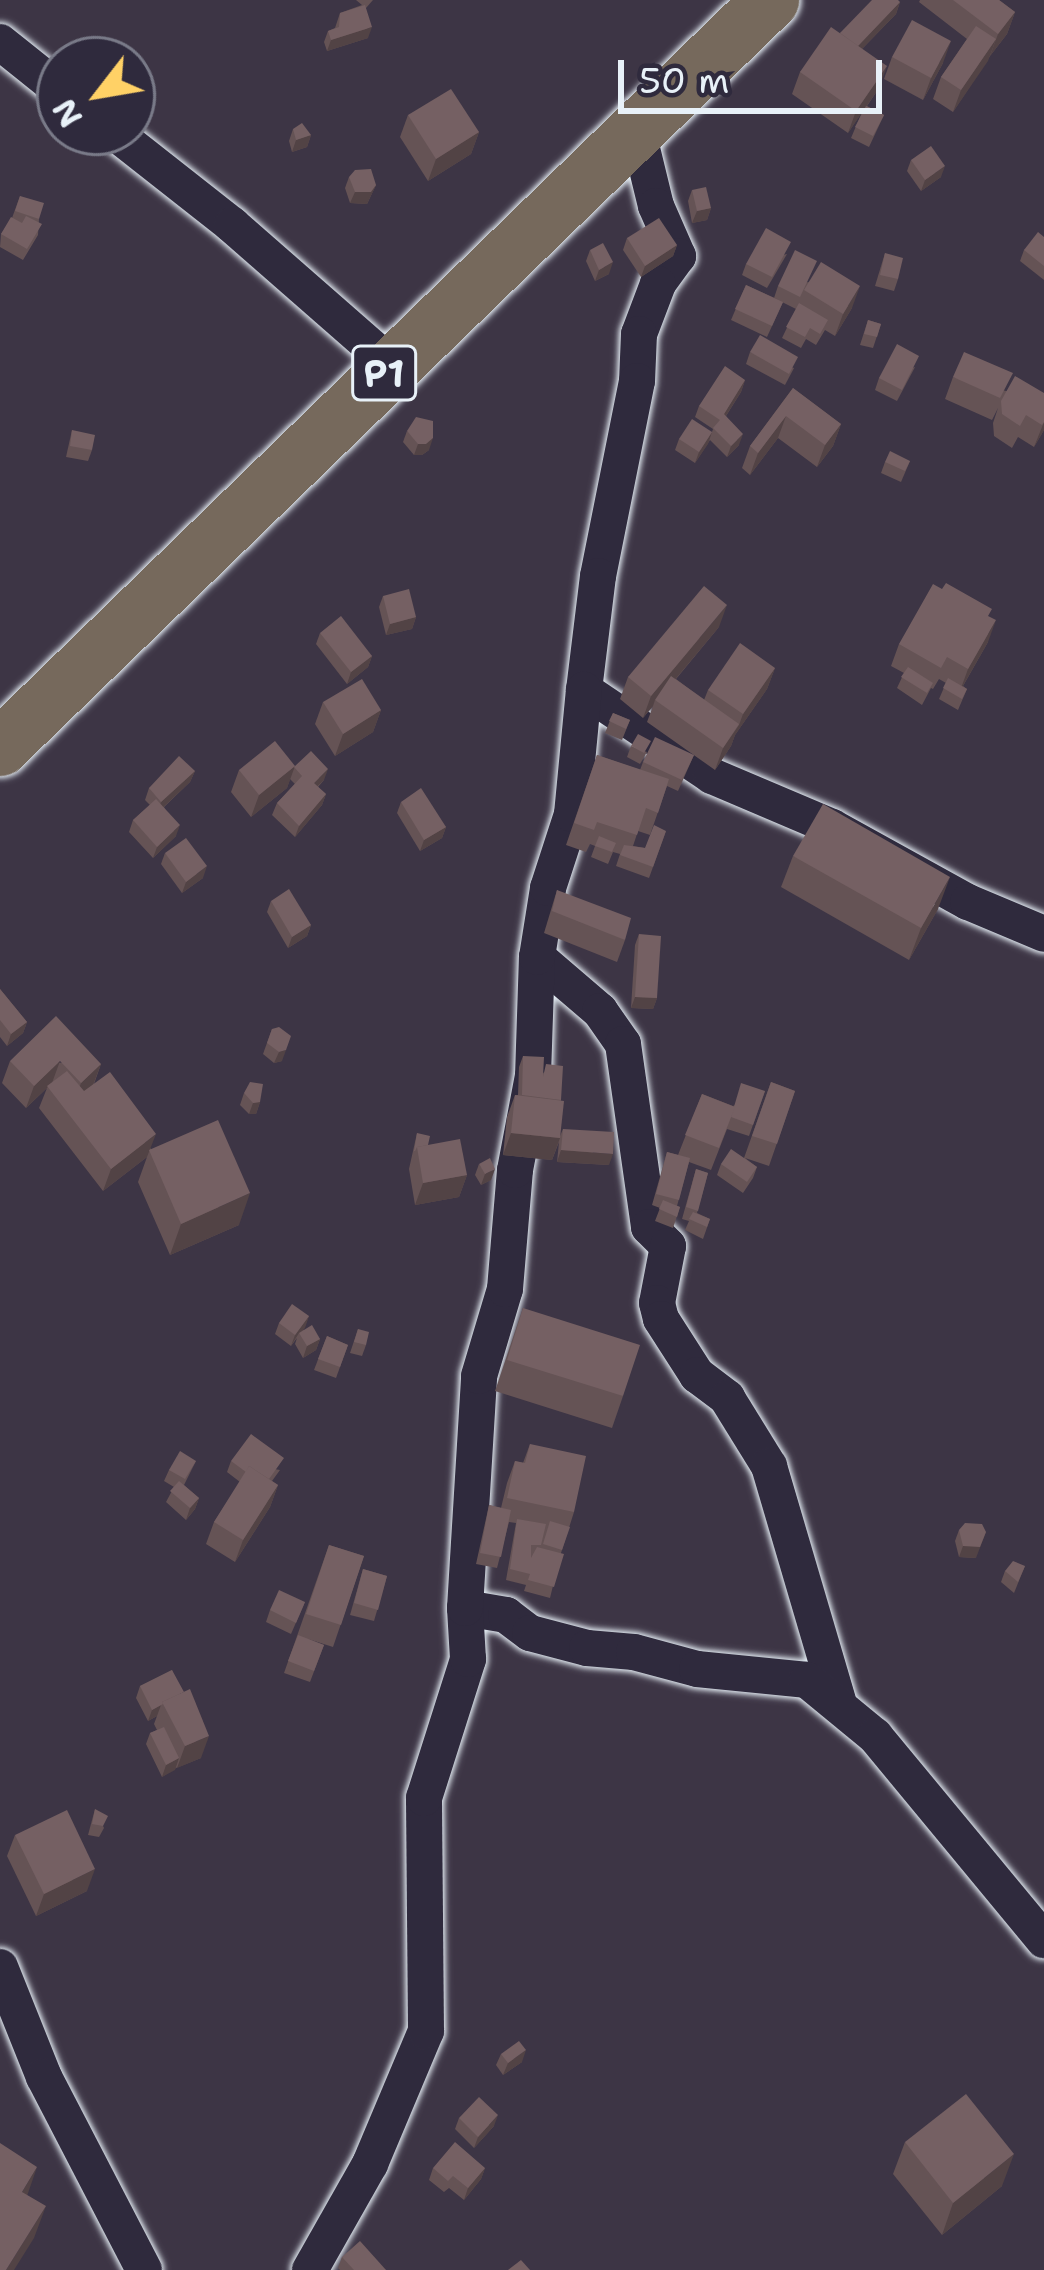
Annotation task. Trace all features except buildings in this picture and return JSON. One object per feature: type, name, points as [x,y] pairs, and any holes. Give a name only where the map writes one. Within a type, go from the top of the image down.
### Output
[{"type":"main road","name":"P1","points":[[0,746],[770,0]]},
{"type":"street","points":[[0,43],[36,71]]},
{"type":"street","points":[[310,2270],[370,2164],[426,2030],[424,1798],[468,1659],[465,1608],[479,1376],[505,1289],[515,1170],[533,1076],[537,957],[548,888],[572,814],[598,576],[637,381],[639,334],[658,284],[678,256],[656,206],[637,128]]},
{"type":"street","points":[[144,156],[232,225],[392,365]]},
{"type":"street","points":[[584,690],[712,776],[832,826],[968,902],[1044,934]]},
{"type":"street","points":[[537,957],[600,1011],[623,1044],[649,1227],[668,1246],[657,1303],[661,1319],[698,1375],[727,1399],[769,1466],[838,1700]]},
{"type":"street","points":[[465,1608],[506,1615],[530,1633],[586,1648],[634,1652],[697,1670],[807,1680],[838,1700],[916,1781],[1044,1940]]},
{"type":"street","points":[[0,1967],[44,2078],[144,2270]]}]
